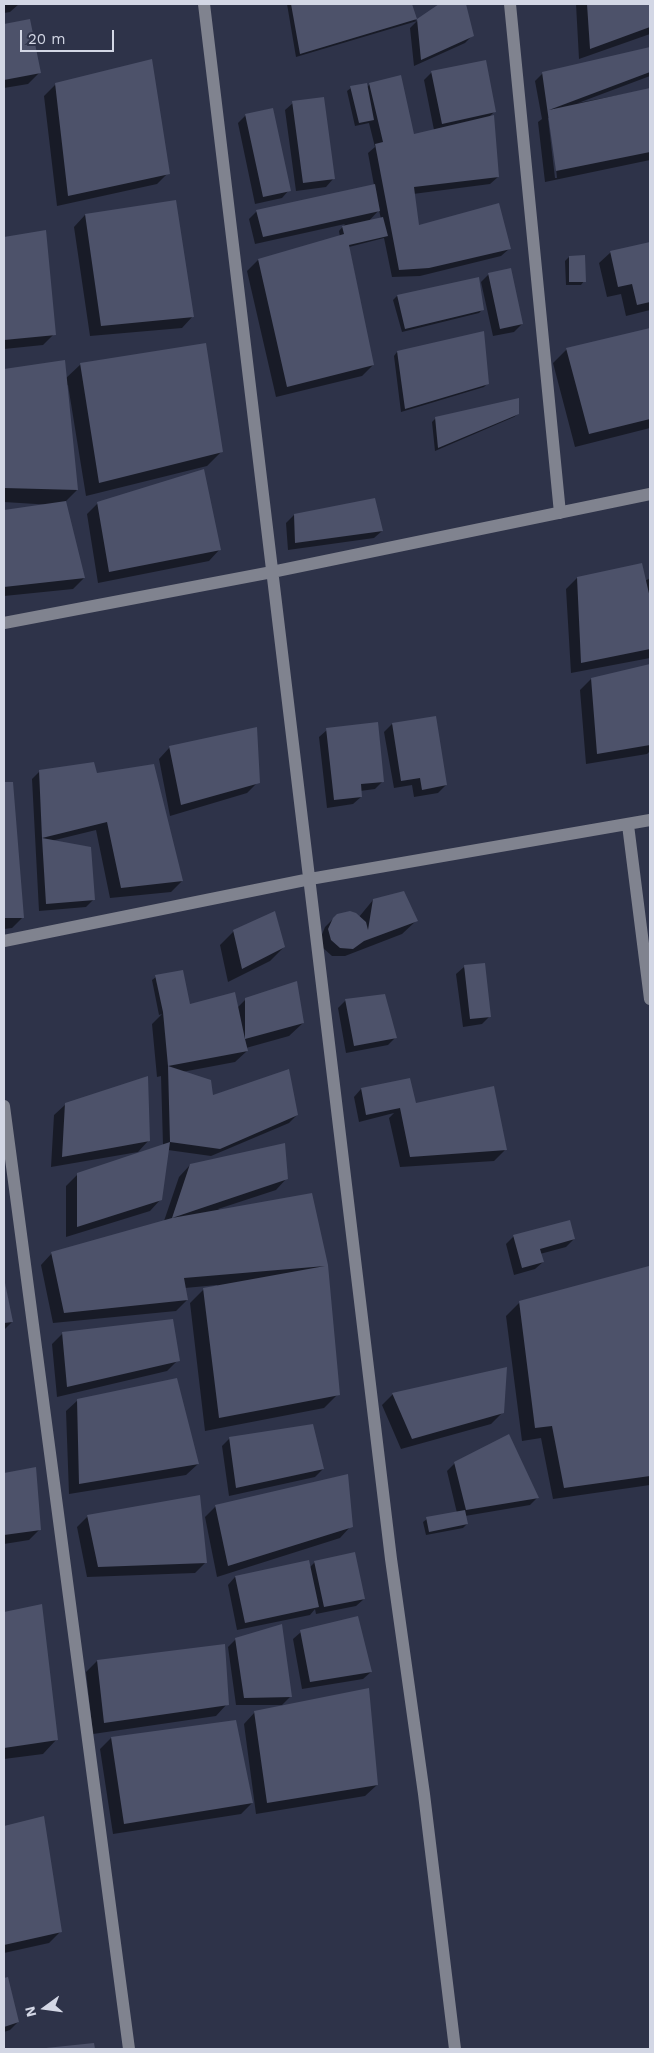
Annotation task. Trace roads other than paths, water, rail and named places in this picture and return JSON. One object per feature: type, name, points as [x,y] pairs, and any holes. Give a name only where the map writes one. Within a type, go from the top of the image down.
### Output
[{"type":"street","points":[[204,4],[391,1559],[424,1794],[455,2049]]},
{"type":"street","points":[[510,4],[560,513]]},
{"type":"street","points":[[4,623],[272,572],[650,494]]},
{"type":"street","points":[[4,941],[310,880],[650,820]]},
{"type":"street","points":[[628,825],[650,999]]},
{"type":"street","points":[[4,1106],[129,2049]]}]
